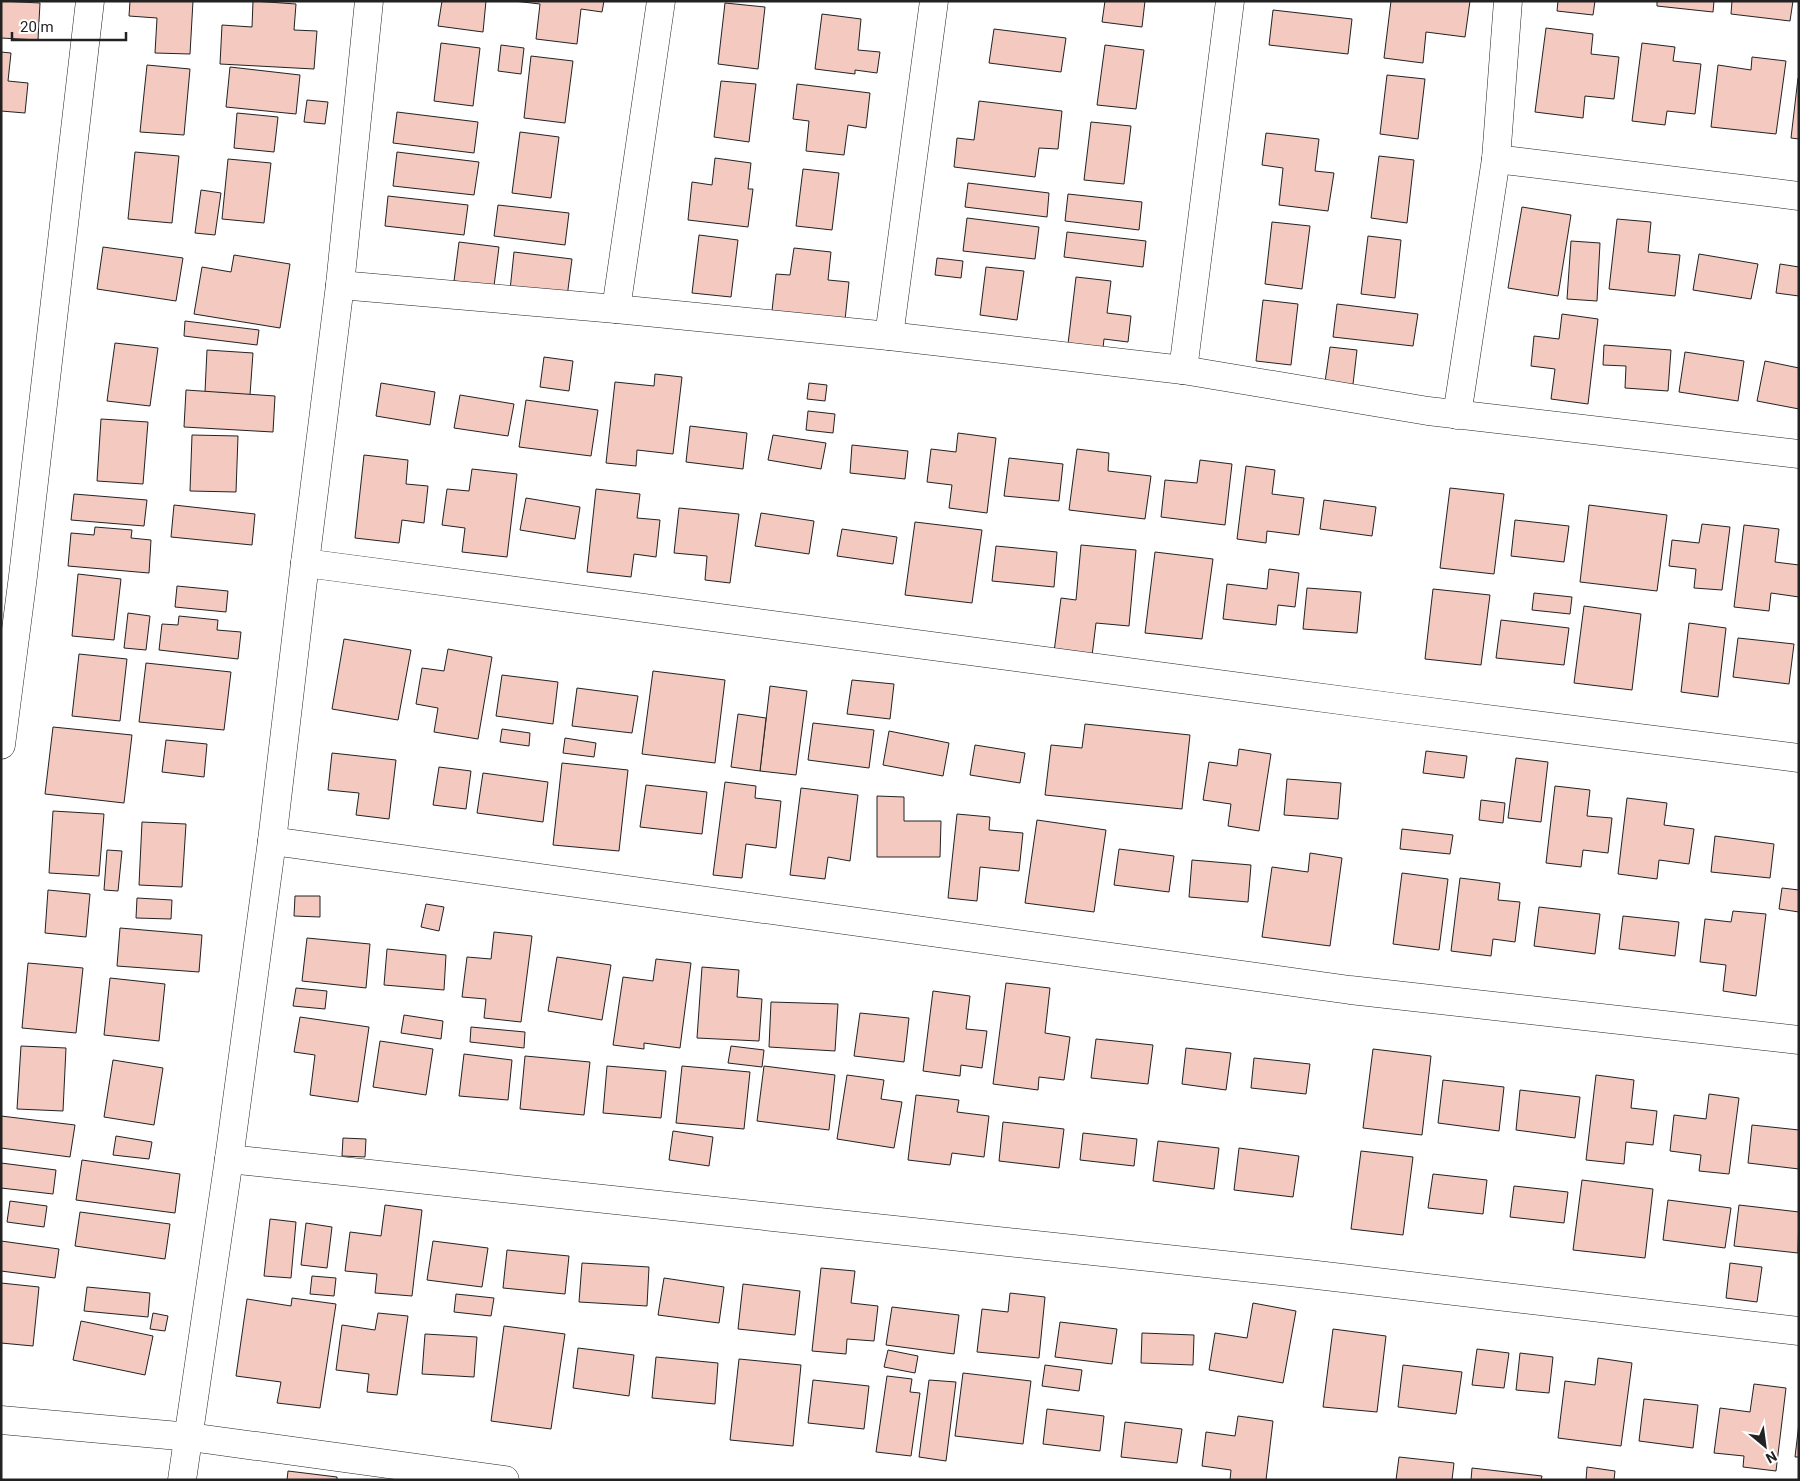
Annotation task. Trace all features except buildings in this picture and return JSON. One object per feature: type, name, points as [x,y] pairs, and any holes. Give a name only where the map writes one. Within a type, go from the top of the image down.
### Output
[{"type":"street","points":[[1,745],[23,576],[90,1]]},
{"type":"street","points":[[182,1480],[190,1437],[272,841],[304,563],[340,285],[369,1]]},
{"type":"street","points":[[616,309],[661,1]]},
{"type":"street","points":[[888,336],[934,1]]},
{"type":"street","points":[[1183,370],[1230,1]]},
{"type":"street","points":[[1457,415],[1496,160],[1508,1]]},
{"type":"street","points":[[1496,160],[1799,196]]},
{"type":"street","points":[[340,285],[616,309],[888,336],[1183,370],[1457,415],[1799,454]]},
{"type":"street","points":[[304,563],[1392,707],[1799,758]]},
{"type":"street","points":[[272,841],[1350,990],[1799,1040]]},
{"type":"street","points":[[229,1159],[1308,1274],[1799,1331]]},
{"type":"street","points":[[1,1420],[190,1437],[505,1480]]}]
